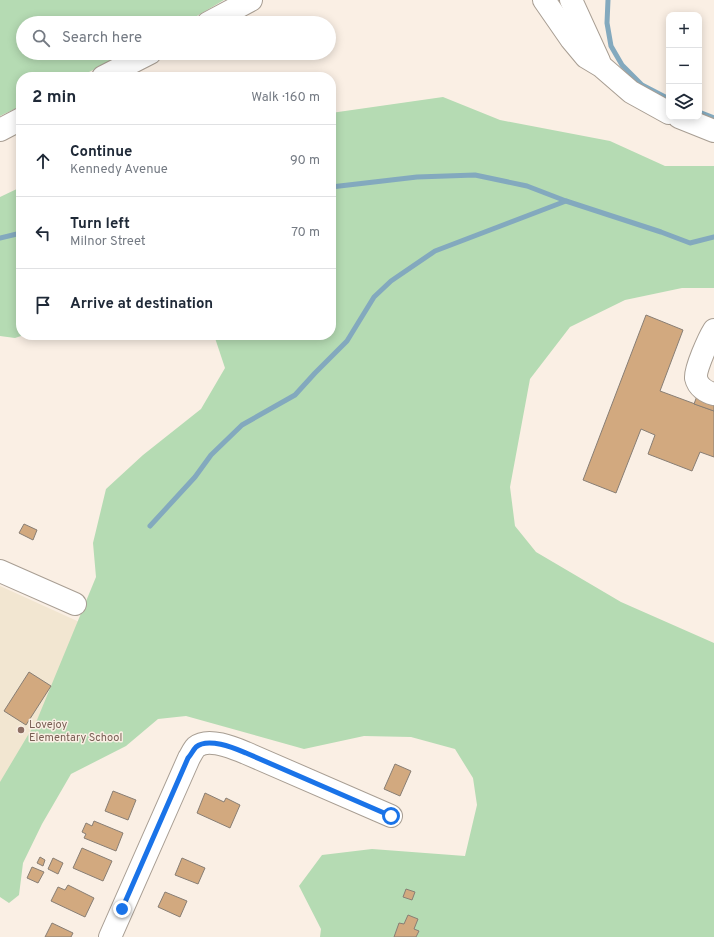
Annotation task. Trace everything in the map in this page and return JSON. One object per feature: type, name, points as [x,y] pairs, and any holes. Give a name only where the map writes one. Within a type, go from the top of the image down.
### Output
[{"type":"street","points":[[221,16],[250,0]]},
{"type":"street","points":[[544,0],[571,39],[586,57],[601,66],[630,92],[666,112]]},
{"type":"street","points":[[571,0],[601,66]]},
{"type":"street","points":[[113,72],[136,60]]},
{"type":"street","points":[[686,120],[714,131]]},
{"type":"street","points":[[0,130],[16,122]]},
{"type":"street","points":[[714,330],[696,374],[698,384],[703,389],[714,394]]},
{"type":"street","points":[[0,571],[75,604]]},
{"type":"street","points":[[110,937],[188,758],[197,746],[208,743],[225,746],[246,753],[391,816]]},
{"type":"shaded area","name":"Lovejoy Elementary School","points":[[0,586],[86,625],[0,834]]},
{"type":"green space","points":[[0,0],[224,0],[197,16],[16,16],[16,60],[113,60],[89,72],[16,72],[16,108],[0,116]]},
{"type":"green space","points":[[443,97],[500,120],[610,141],[665,166],[714,166],[714,288],[682,288],[625,300],[570,327],[530,379],[510,487],[515,526],[536,552],[621,602],[714,643],[714,937],[320,937],[321,929],[299,886],[322,855],[372,849],[465,856],[477,805],[473,778],[455,749],[411,737],[364,736],[304,749],[186,716],[158,719],[126,746],[71,774],[42,824],[23,863],[19,895],[9,903],[0,897],[0,782],[37,720],[96,577],[93,543],[106,489],[143,455],[201,409],[225,368],[216,340],[336,340],[336,112]]},
{"type":"green space","points":[[16,189],[15,338],[0,336],[0,197]]},
{"type":"building","points":[[646,315],[683,330],[660,391],[714,411],[714,457],[700,452],[692,471],[648,454],[655,435],[641,429],[616,493],[583,480]]},
{"type":"building","points":[[703,380],[714,384],[714,411],[694,404]]},
{"type":"building","points":[[24,524],[37,530],[33,540],[19,533]]},
{"type":"building","points":[[29,672],[51,686],[26,725],[4,711]]},
{"type":"building","points":[[395,764],[411,771],[400,796],[384,789]]},
{"type":"building","points":[[113,791],[136,800],[128,820],[105,811]]},
{"type":"building","points":[[205,793],[224,802],[226,798],[240,805],[230,828],[197,813]]},
{"type":"building","points":[[94,821],[123,833],[116,851],[84,838],[86,834],[82,832],[86,823],[92,826]]},
{"type":"building","points":[[82,848],[112,861],[103,881],[73,868]]},
{"type":"building","points":[[40,857],[45,860],[43,866],[37,863]]},
{"type":"building","points":[[53,858],[63,863],[58,874],[48,869]]},
{"type":"building","points":[[182,858],[205,868],[198,884],[175,875]]},
{"type":"building","points":[[32,867],[44,872],[38,883],[27,878]]},
{"type":"building","points":[[68,885],[94,898],[85,917],[51,901],[58,887],[65,890]]},
{"type":"building","points":[[406,889],[415,892],[412,900],[403,897]]},
{"type":"building","points":[[165,892],[187,901],[180,917],[158,907]]},
{"type":"building","points":[[408,915],[418,919],[414,929],[419,931],[416,937],[394,937],[399,923],[404,924]]},
{"type":"building","points":[[52,923],[73,933],[71,937],[45,937]]},
{"type":"waterway","points":[[608,0],[607,23],[611,46],[622,65],[642,85],[666,97]]},
{"type":"waterway","points":[[702,113],[714,118]]},
{"type":"waterway","points":[[336,186],[417,177],[475,175],[527,186],[566,201],[690,243],[714,237]]},
{"type":"waterway","points":[[150,526],[195,477],[211,455],[242,425],[295,395],[347,341],[374,297],[391,281],[435,251],[566,201]]},
{"type":"waterway","points":[[0,238],[16,234]]},
{"type":"place","name":"Lovejoy Elementary School","points":[[21,730]]},
{"type":"route","points":[[122,909],[188,758],[197,746],[208,743],[225,746],[246,753],[391,816]]}]
